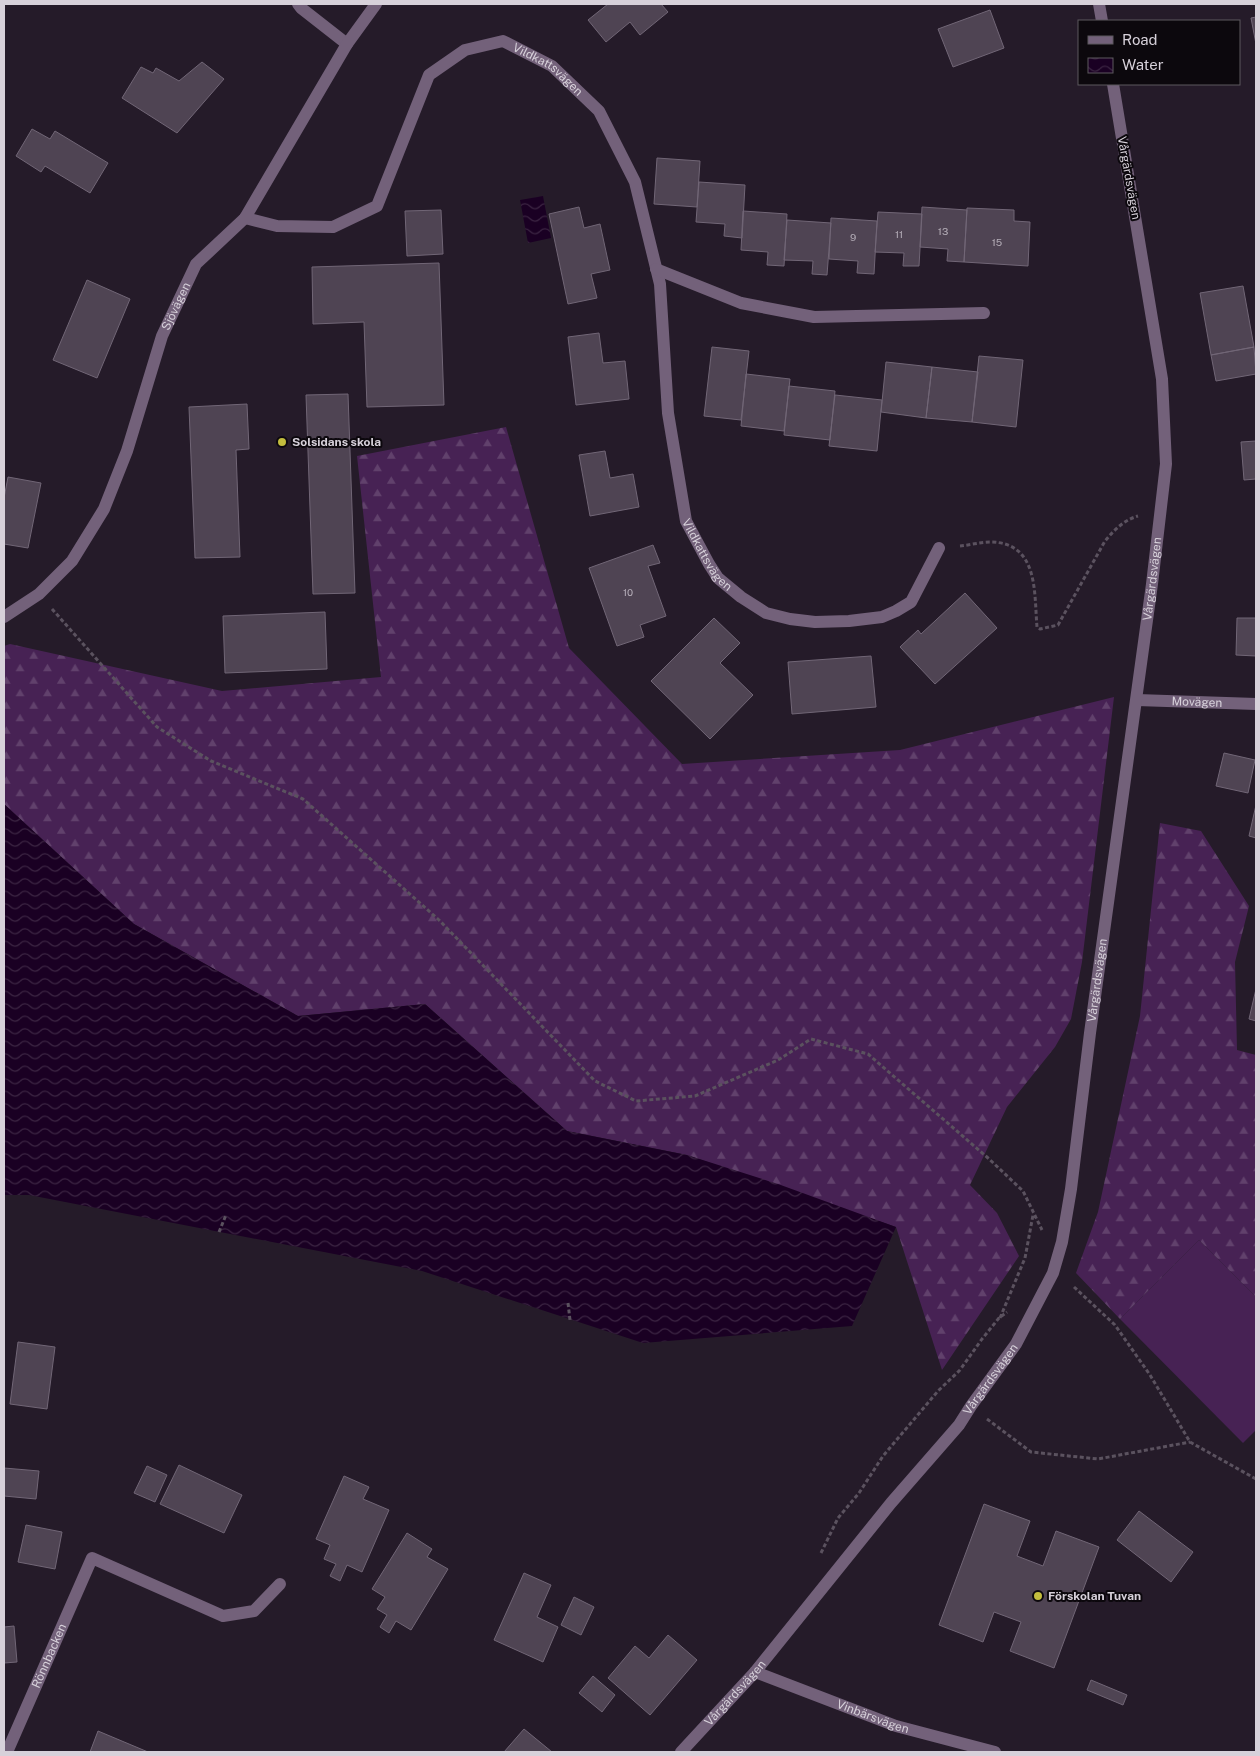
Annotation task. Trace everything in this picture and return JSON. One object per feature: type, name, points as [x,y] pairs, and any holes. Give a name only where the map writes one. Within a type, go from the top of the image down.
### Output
[{"type":"street","points":[[298,4],[347,44]]},
{"type":"street","name":"Sjövägen","points":[[4,617],[39,594],[72,561],[104,509],[127,451],[162,336],[196,264],[245,218],[347,44],[376,4]]},
{"type":"street","points":[[1099,4],[1102,20]]},
{"type":"street","name":"Vildkattsvägen","points":[[245,218],[277,226],[333,227],[378,206],[429,75],[465,50],[503,41],[552,66],[599,111],[635,182],[660,284],[668,413],[686,521],[718,578],[741,597],[766,613],[790,619],[815,622],[849,621],[882,617],[911,602],[939,548]]},
{"type":"street","name":"Vårgärdsvägen","points":[[681,1752],[755,1672],[891,1503],[959,1425],[1016,1344],[1053,1273],[1062,1242],[1072,1189],[1090,1033],[1137,700],[1166,464],[1162,379],[1113,85]]},
{"type":"street","points":[[656,269],[741,303],[814,317],[984,313]]},
{"type":"street","name":"Movägen","points":[[1137,700],[1256,704]]},
{"type":"street","name":"Rönnbacken","points":[[7,1752],[92,1558],[223,1616],[254,1611],[280,1584]]},
{"type":"street","name":"Vinbärsvägen","points":[[755,1672],[896,1726],[995,1752]]},
{"type":"path","points":[[939,548],[991,542],[1007,545],[1018,551],[1031,571],[1035,582],[1037,626],[1040,629],[1058,625],[1105,541],[1124,522],[1140,515]]},
{"type":"path","points":[[39,594],[157,728],[211,761],[303,799],[439,920],[595,1081],[636,1101],[695,1096],[778,1060],[811,1038],[868,1054],[988,1158],[1023,1191],[1042,1230],[1043,1237]]},
{"type":"path","points":[[999,1318],[1025,1258],[1034,1214]]},
{"type":"path","points":[[219,1232],[226,1215]]},
{"type":"path","points":[[1074,1288],[1115,1325],[1150,1375],[1190,1442],[1256,1479]]},
{"type":"path","points":[[568,1303],[570,1320]]},
{"type":"path","points":[[818,1559],[838,1518],[859,1493],[883,1456],[938,1391],[960,1370],[999,1318],[1014,1307]]},
{"type":"path","points":[[971,1406],[1031,1452],[1098,1459],[1190,1442]]},
{"type":"green space","points":[[506,427],[569,648],[682,764],[900,750],[1114,697],[1082,962],[1071,1019],[1055,1047],[1007,1107],[970,1185],[997,1213],[1019,1256],[942,1370],[896,1227],[687,1155],[567,1131],[425,1004],[298,1016],[134,924],[4,804],[4,646],[10,644],[222,691],[381,677],[357,456]]},
{"type":"green space","points":[[1160,823],[1201,831],[1249,906],[1235,962],[1237,1050],[1256,1055],[1256,1297],[1199,1240],[1120,1319],[1076,1273],[1098,1212],[1140,1016]]},
{"type":"green space","points":[[1199,1240],[1256,1297],[1256,1430],[1243,1443],[1120,1319]]},
{"type":"water","points":[[543,196],[551,238],[528,243],[520,200]]},
{"type":"water","points":[[4,804],[134,924],[298,1016],[425,1004],[567,1131],[687,1155],[778,1184],[896,1227],[852,1326],[643,1343],[422,1271],[29,1195],[4,1195]]},
{"type":"building","points":[[608,4],[661,4],[668,12],[640,35],[630,22],[606,42],[588,20]]},
{"type":"building","points":[[990,10],[1004,48],[953,67],[938,29]]},
{"type":"building","points":[[1256,17],[1256,44],[1251,18]]},
{"type":"building","points":[[202,62],[224,79],[177,133],[122,98],[141,67],[153,73],[156,68],[179,81]]},
{"type":"building","points":[[32,129],[50,139],[55,131],[108,163],[90,193],[45,166],[41,172],[16,156]]},
{"type":"building","points":[[657,158],[700,161],[697,207],[654,204]]},
{"type":"building","points":[[699,182],[745,185],[742,238],[724,236],[725,224],[696,222]]},
{"type":"building","points":[[579,207],[584,228],[600,224],[610,270],[591,274],[597,298],[568,304],[549,214]]},
{"type":"building","points":[[922,207],[967,210],[964,262],[947,261],[948,249],[920,247]]},
{"type":"building","points":[[967,208],[1014,210],[1014,221],[1030,222],[1028,266],[964,262]]},
{"type":"building","points":[[441,210],[443,254],[407,256],[405,211]]},
{"type":"building","points":[[743,211],[787,214],[784,266],[767,265],[768,252],[741,250]]},
{"type":"building","points":[[878,212],[922,214],[919,266],[903,266],[904,253],[875,252]]},
{"type":"building","points":[[831,218],[877,221],[874,274],[857,273],[858,261],[829,259]]},
{"type":"building","points":[[787,220],[831,223],[827,275],[812,274],[813,261],[784,260]]},
{"type":"building","points":[[439,263],[444,405],[367,407],[364,322],[313,324],[312,267]]},
{"type":"building","points":[[87,280],[130,299],[97,378],[53,360]]},
{"type":"building","points":[[1243,286],[1254,347],[1211,355],[1200,293]]},
{"type":"building","points":[[599,333],[603,363],[625,361],[629,399],[576,405],[568,337]]},
{"type":"building","points":[[712,347],[749,351],[741,420],[704,416]]},
{"type":"building","points":[[1254,347],[1256,374],[1216,381],[1211,355]]},
{"type":"building","points":[[979,356],[1023,360],[1016,427],[972,422]]},
{"type":"building","points":[[886,362],[932,367],[926,418],[881,412]]},
{"type":"building","points":[[932,367],[978,372],[972,422],[926,418]]},
{"type":"building","points":[[746,374],[790,379],[784,431],[741,426]]},
{"type":"building","points":[[789,386],[835,391],[830,440],[784,435]]},
{"type":"building","points":[[348,394],[355,593],[313,594],[306,395]]},
{"type":"building","points":[[835,395],[882,400],[877,451],[829,446]]},
{"type":"building","points":[[247,404],[249,449],[236,450],[240,557],[195,558],[189,407]]},
{"type":"building","points":[[1256,441],[1256,479],[1244,480],[1241,442]]},
{"type":"building","points":[[605,451],[610,478],[633,474],[639,507],[590,516],[579,455]]},
{"type":"building","points":[[8,477],[41,483],[28,548],[4,544],[4,498]]},
{"type":"building","points":[[653,545],[660,563],[648,566],[666,616],[640,625],[644,637],[617,646],[589,568]]},
{"type":"building","points":[[965,593],[997,628],[935,684],[900,647],[918,630],[921,634]]},
{"type":"building","points":[[325,612],[327,669],[225,673],[223,616]]},
{"type":"building","points":[[714,618],[740,643],[720,663],[753,695],[710,739],[651,681]]},
{"type":"building","points":[[1237,618],[1256,618],[1256,656],[1236,655]]},
{"type":"building","points":[[871,656],[876,707],[792,714],[788,662]]},
{"type":"building","points":[[1224,753],[1255,760],[1248,793],[1216,786]]},
{"type":"building","points":[[1256,805],[1256,838],[1249,836]]},
{"type":"building","points":[[1256,989],[1256,1021],[1249,1019]]},
{"type":"building","points":[[18,1342],[55,1347],[47,1409],[10,1404]]},
{"type":"building","points":[[179,1465],[242,1495],[224,1533],[160,1504]]},
{"type":"building","points":[[147,1466],[167,1475],[155,1502],[134,1493]]},
{"type":"building","points":[[4,1468],[39,1471],[36,1499],[4,1496]]},
{"type":"building","points":[[344,1476],[369,1487],[363,1499],[389,1510],[362,1572],[347,1565],[340,1581],[330,1576],[336,1564],[324,1559],[330,1545],[316,1539]]},
{"type":"building","points":[[984,1504],[1030,1521],[1017,1556],[1043,1566],[1056,1531],[1099,1547],[1054,1668],[1010,1651],[1021,1622],[994,1612],[983,1642],[939,1625]]},
{"type":"building","points":[[1139,1511],[1193,1552],[1171,1582],[1117,1540]]},
{"type":"building","points":[[26,1525],[62,1532],[55,1569],[18,1562]]},
{"type":"building","points":[[407,1533],[432,1549],[427,1557],[448,1569],[411,1630],[396,1621],[389,1633],[380,1627],[387,1615],[377,1609],[385,1597],[372,1589]]},
{"type":"building","points":[[524,1573],[551,1585],[537,1617],[558,1627],[543,1662],[494,1640]]},
{"type":"building","points":[[574,1597],[594,1607],[581,1635],[561,1625]]},
{"type":"building","points":[[14,1626],[17,1662],[4,1663],[4,1627]]},
{"type":"building","points":[[668,1635],[697,1660],[650,1715],[608,1678],[635,1646],[649,1658]]},
{"type":"building","points":[[593,1676],[615,1695],[602,1712],[579,1693]]},
{"type":"building","points":[[1091,1680],[1127,1695],[1123,1705],[1087,1690]]},
{"type":"building","points":[[524,1729],[552,1752],[504,1752]]},
{"type":"building","points":[[98,1731],[148,1752],[90,1752]]},
{"type":"place","name":"Solsidans skola","points":[[282,442]]},
{"type":"place","name":"Förskolan Tuvan","points":[[1038,1596]]}]
